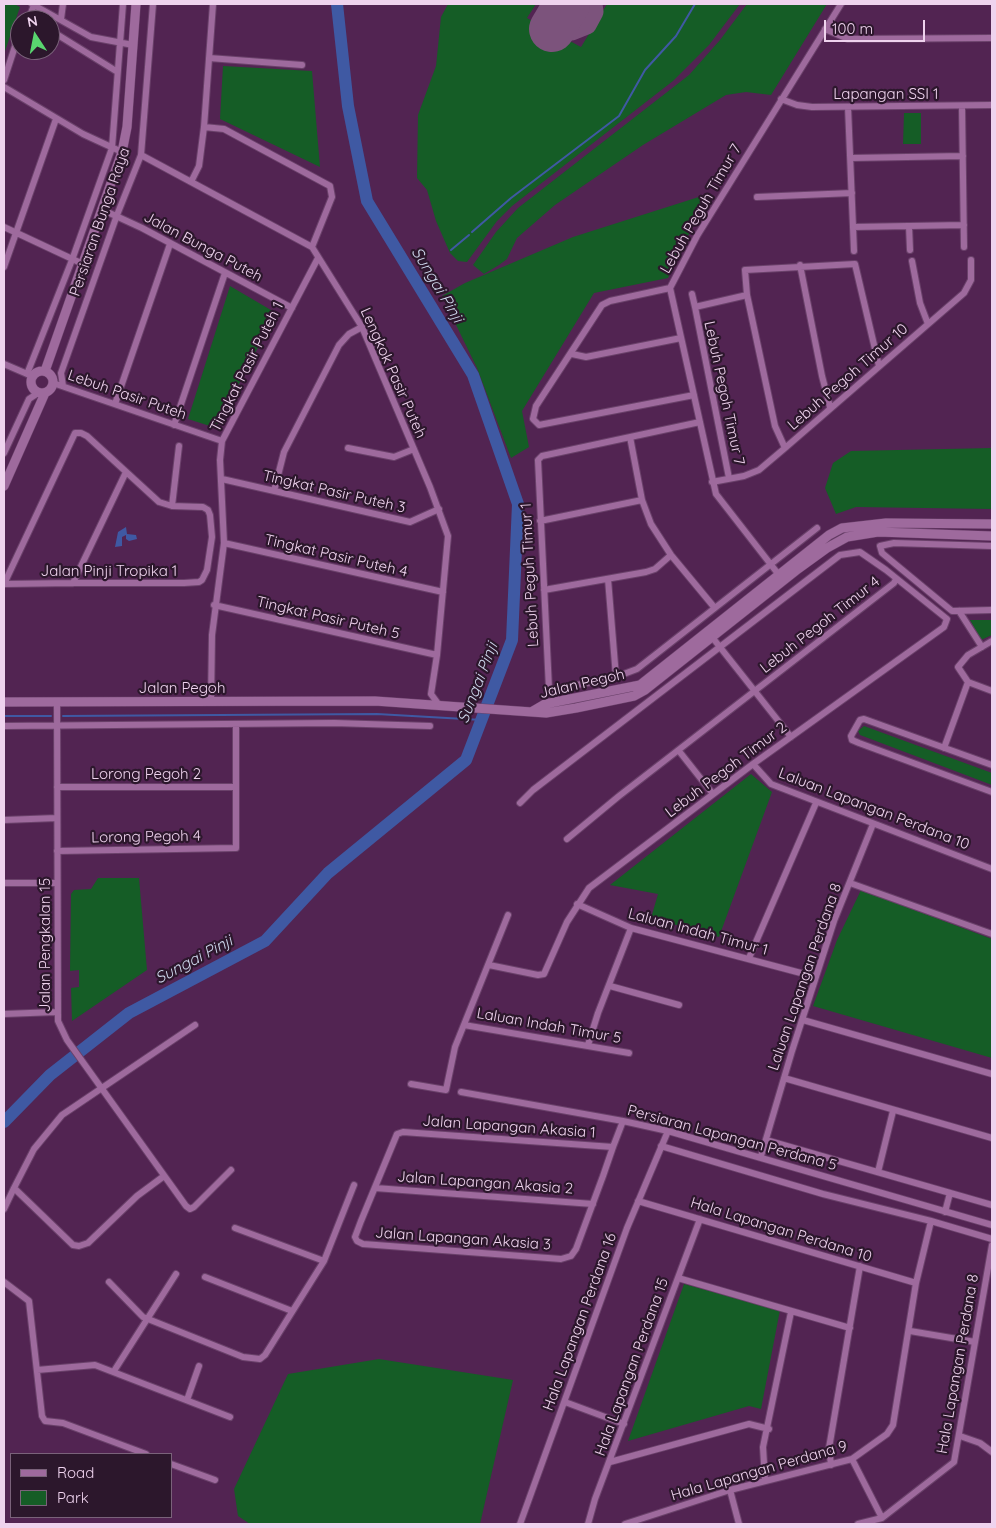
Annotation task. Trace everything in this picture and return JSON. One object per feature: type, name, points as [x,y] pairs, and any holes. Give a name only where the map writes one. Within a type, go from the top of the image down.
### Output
[{"type":"street","points":[[33,4],[91,37],[120,44],[134,45]]},
{"type":"street","points":[[61,19],[63,4]]},
{"type":"street","points":[[41,393],[31,386],[30,375],[112,148],[122,4]]},
{"type":"street","name":"Persiaran Bunga Raya","points":[[45,371],[122,152],[127,127],[136,4]]},
{"type":"street","name":"Persiaran Bunga Raya","points":[[63,386],[61,373],[116,215],[141,155],[153,4]]},
{"type":"street","points":[[191,182],[199,166],[204,127],[213,4]]},
{"type":"street","name":"Lebuh Peguh Timur 7","points":[[779,575],[716,494],[670,288],[697,236],[841,4]]},
{"type":"street","points":[[825,29],[848,39],[992,38]]},
{"type":"street","points":[[60,36],[116,71]]},
{"type":"street","points":[[209,58],[302,65]]},
{"type":"street","points":[[4,80],[11,60]]},
{"type":"street","points":[[4,87],[56,118],[122,152]]},
{"type":"street","name":"Lapangan SSI 1","points":[[782,99],[797,105],[848,107],[992,105]]},
{"type":"street","points":[[962,106],[964,247]]},
{"type":"street","points":[[848,107],[854,251]]},
{"type":"street","points":[[4,267],[56,118]]},
{"type":"street","points":[[141,155],[312,247],[332,197],[330,186],[224,129],[204,127]]},
{"type":"street","points":[[851,158],[963,156]]},
{"type":"street","points":[[757,197],[852,193]]},
{"type":"street","name":"Jalan Bunga Puteh","points":[[103,210],[116,215],[292,308]]},
{"type":"street","points":[[853,227],[964,225]]},
{"type":"street","points":[[909,226],[910,250]]},
{"type":"street","points":[[4,228],[83,264]]},
{"type":"street","points":[[115,404],[170,244]]},
{"type":"street","name":"Lengkok Pasir Puteh","points":[[312,247],[362,327],[439,509],[448,536],[437,655],[431,694]]},
{"type":"street","name":"Tingkat Pasir Puteh 1","points":[[211,702],[214,605],[224,543],[222,441],[318,258]]},
{"type":"street","name":"Lebuh Pegoh Timur 10","points":[[712,482],[759,470],[785,448],[830,407],[964,293],[971,280],[971,260]]},
{"type":"street","points":[[912,261],[920,303],[928,324]]},
{"type":"street","points":[[785,448],[775,426],[747,295],[744,270],[800,265],[855,264],[879,366]]},
{"type":"street","points":[[800,265],[830,407]]},
{"type":"street","points":[[174,425],[226,273]]},
{"type":"street","points":[[670,288],[610,301],[602,305],[572,354],[536,406],[533,419],[539,425],[694,394]]},
{"type":"street","points":[[692,294],[695,307]]},
{"type":"street","name":"Lebuh Pegoh Timur 7","points":[[729,478],[695,307],[747,295]]},
{"type":"street","points":[[274,491],[284,452],[339,345],[349,334],[362,327]]},
{"type":"street","points":[[572,354],[586,357],[681,338]]},
{"type":"street","points":[[4,364],[30,375],[45,371],[51,375],[53,383],[52,387],[29,399],[4,453]]},
{"type":"street","name":"Lebuh Pasir Puteh","points":[[53,383],[222,441]]},
{"type":"street","points":[[4,486],[41,393]]},
{"type":"street","points":[[700,422],[630,437],[642,500],[651,524],[671,555],[714,607]]},
{"type":"street","points":[[4,584],[75,433],[87,436],[159,502],[172,506],[179,446]]},
{"type":"street","name":"Lebuh Peguh Timur 1","points":[[616,677],[553,690],[549,689],[538,460],[542,456],[630,437]]},
{"type":"street","points":[[348,448],[394,457],[414,449]]},
{"type":"street","points":[[72,583],[126,472]]},
{"type":"street","name":"Tingkat Pasir Puteh 3","points":[[222,479],[410,522],[439,509]]},
{"type":"street","points":[[540,521],[642,500]]},
{"type":"street","name":"Jalan Pinji Tropika 1","points":[[4,584],[199,582],[207,570],[212,537],[208,510],[203,507],[172,506]]},
{"type":"street","name":"Jalan Pegoh","points":[[4,702],[374,701],[534,711],[545,704],[640,685],[829,535],[842,528],[886,522],[992,524]]},
{"type":"street","points":[[608,579],[616,677],[642,665],[714,607],[818,528]]},
{"type":"street","points":[[534,711],[546,713],[634,696],[645,690],[772,590],[837,542],[861,534],[878,532],[992,536]]},
{"type":"street","name":"Tingkat Pasir Puteh 4","points":[[224,543],[443,592]]},
{"type":"street","points":[[992,546],[894,543],[880,546],[882,553],[952,611],[992,610]]},
{"type":"street","name":"Lebuh Pegoh Timur 4","points":[[520,803],[533,790],[840,555],[860,552],[896,579],[894,583],[619,796],[567,839]]},
{"type":"street","points":[[544,590],[655,569],[671,555]]},
{"type":"street","points":[[772,590],[779,575],[798,570]]},
{"type":"street","name":"Lebuh Pegoh Timur 2","points":[[489,965],[538,975],[544,974],[577,904],[589,888],[753,764],[947,623],[947,619],[896,579]]},
{"type":"street","name":"Tingkat Pasir Puteh 5","points":[[214,605],[437,655]]},
{"type":"street","points":[[959,611],[982,647]]},
{"type":"street","points":[[712,638],[720,620]]},
{"type":"street","points":[[690,644],[703,638],[712,638]]},
{"type":"street","points":[[712,638],[791,737]]},
{"type":"street","points":[[992,641],[958,664],[960,672],[968,682],[992,691]]},
{"type":"street","points":[[944,748],[968,682]]},
{"type":"street","points":[[420,704],[431,694],[440,705]]},
{"type":"street","name":"Jalan Pengkalan 15","points":[[57,702],[56,1012],[67,1040],[186,1206],[190,1209],[231,1170]]},
{"type":"street","points":[[992,765],[864,719],[860,720],[851,736],[852,740],[992,792]]},
{"type":"street","points":[[4,726],[382,724],[430,726]]},
{"type":"street","points":[[235,787],[236,725]]},
{"type":"street","points":[[679,751],[713,794]]},
{"type":"street","name":"Laluan Lapangan Perdana 10","points":[[753,764],[772,784],[816,803],[992,869]]},
{"type":"street","name":"Lorong Pegoh 2","points":[[57,787],[235,787]]},
{"type":"street","name":"Lorong Pegoh 4","points":[[57,851],[236,848],[235,787]]},
{"type":"street","points":[[749,958],[816,803]]},
{"type":"street","points":[[4,820],[57,818]]},
{"type":"street","name":"Laluan Lapangan Perdana 8","points":[[761,1156],[816,977],[873,824]]},
{"type":"street","points":[[4,882],[57,883]]},
{"type":"street","points":[[850,883],[992,934]]},
{"type":"street","name":"Laluan Indah Timur 1","points":[[577,904],[631,928],[816,977]]},
{"type":"street","points":[[411,1084],[446,1090],[455,1047],[508,915]]},
{"type":"street","points":[[588,1045],[598,1013],[631,928]]},
{"type":"street","points":[[610,986],[678,1005]]},
{"type":"street","points":[[4,1014],[56,1012]]},
{"type":"street","points":[[802,1020],[992,1074]]},
{"type":"street","name":"Laluan Indah Timur 5","points":[[464,1024],[629,1053]]},
{"type":"street","points":[[4,1209],[34,1149],[62,1115],[195,1025]]},
{"type":"street","points":[[784,1078],[992,1138]]},
{"type":"street","name":"Persiaran Lapangan Perdana 5","points":[[461,1092],[668,1131],[761,1156],[992,1225]]},
{"type":"street","points":[[878,1172],[893,1111]]},
{"type":"street","points":[[592,1204],[623,1121]]},
{"type":"street","name":"Hala Lapangan Perdana 16","points":[[520,1524],[638,1201],[668,1131]]},
{"type":"street","name":"Jalan Lapangan Akasia 1","points":[[375,1188],[397,1134],[403,1132],[613,1147]]},
{"type":"street","points":[[766,1140],[992,1205]]},
{"type":"street","points":[[661,1146],[823,1194],[931,1220],[992,1239]]},
{"type":"street","points":[[14,1188],[73,1244],[79,1246],[88,1243],[137,1196],[164,1176]]},
{"type":"street","points":[[109,1282],[143,1317],[243,1356],[260,1359],[265,1356],[324,1261],[354,1185]]},
{"type":"street","name":"Jalan Lapangan Akasia 2","points":[[375,1188],[592,1204]]},
{"type":"street","name":"Jalan Lapangan Akasia 3","points":[[375,1188],[355,1237],[357,1241],[363,1244],[561,1259],[571,1256],[576,1249],[592,1204]]},
{"type":"street","points":[[945,1212],[950,1194]]},
{"type":"street","name":"Hala Lapangan Perdana 10","points":[[638,1201],[916,1283]]},
{"type":"street","name":"Hala Lapangan Perdana 15","points":[[588,1524],[595,1499],[700,1219]]},
{"type":"street","name":"Hala Lapangan Perdana 9","points":[[625,1524],[730,1490],[852,1459],[887,1434],[893,1425],[910,1331],[916,1283],[931,1220]]},
{"type":"street","points":[[235,1228],[324,1261]]},
{"type":"street","name":"Hala Lapangan Perdana 8","points":[[858,1524],[882,1518],[954,1462],[992,1245]]},
{"type":"street","points":[[831,1465],[829,1448],[860,1266]]},
{"type":"street","points":[[114,1371],[176,1274]]},
{"type":"street","points":[[205,1278],[292,1311]]},
{"type":"street","points":[[678,1278],[850,1328]]},
{"type":"street","points":[[4,1282],[29,1301],[42,1416],[45,1421],[63,1423],[143,1453]]},
{"type":"street","points":[[765,1480],[763,1448],[769,1429],[791,1312]]},
{"type":"street","points":[[910,1331],[976,1342]]},
{"type":"street","points":[[37,1370],[94,1365],[114,1371],[230,1417]]},
{"type":"street","points":[[186,1400],[199,1366]]},
{"type":"street","points":[[565,1402],[624,1424]]},
{"type":"street","points":[[610,1462],[749,1424],[769,1429]]},
{"type":"street","points":[[960,1436],[980,1443],[992,1452]]},
{"type":"street","points":[[852,1459],[882,1518]]},
{"type":"street","points":[[172,1464],[215,1480]]},
{"type":"street","points":[[730,1490],[739,1524]]},
{"type":"green space","points":[[4,4],[14,4],[20,7],[19,10],[10,10],[10,36],[4,54]]},
{"type":"green space","points":[[448,4],[536,4],[527,18],[581,47],[607,4],[740,4],[709,45],[673,81],[512,206],[497,221],[467,262],[458,261],[450,253],[436,221],[427,190],[417,178],[418,115],[436,66],[441,17]]},
{"type":"green space","points":[[747,4],[827,4],[771,95],[746,92],[726,95],[643,145],[555,205],[517,238],[507,259],[499,265],[484,274],[473,265],[496,232],[518,208],[689,75],[720,40]]},
{"type":"green space","points":[[223,66],[312,71],[320,167],[220,119]]},
{"type":"green space","points":[[904,113],[921,113],[921,144],[903,144]]},
{"type":"green space","points":[[705,195],[668,278],[594,293],[522,411],[529,447],[511,458],[477,368],[442,296],[465,283],[573,237]]},
{"type":"green space","points":[[230,286],[276,313],[216,428],[188,419]]},
{"type":"green space","points":[[992,448],[992,509],[856,507],[836,514],[825,488],[833,463],[851,451]]},
{"type":"green space","points":[[970,620],[992,620],[992,635],[981,640]]},
{"type":"green space","points":[[864,726],[992,773],[992,785],[860,735],[858,731]]},
{"type":"green space","points":[[751,774],[772,792],[719,937],[651,918],[658,894],[610,885]]},
{"type":"green space","points":[[98,878],[139,878],[147,970],[72,1021],[71,988],[79,987],[79,970],[70,971],[71,894],[74,890],[91,889]]},
{"type":"green space","points":[[861,890],[992,939],[992,1058],[813,1006],[837,940]]},
{"type":"green space","points":[[684,1284],[780,1310],[761,1409],[749,1406],[628,1441]]},
{"type":"green space","points":[[379,1359],[513,1380],[480,1524],[250,1524],[238,1516],[234,1489],[288,1374]]},
{"type":"water","points":[[126,527],[127,534],[136,535],[137,539],[129,541],[126,539],[126,535],[122,537],[122,546],[115,547],[118,532]]},
{"type":"waterway","name":"Sungai Pinji","points":[[4,1122],[50,1075],[129,1013],[265,941],[328,873],[466,760],[512,640],[518,504],[473,375],[367,201],[348,106],[337,4]]},
{"type":"waterway","points":[[472,232],[511,198],[619,116],[645,70],[676,36],[695,4]]},
{"type":"waterway","points":[[451,250],[469,235]]},
{"type":"waterway","points":[[63,716],[377,714],[482,720]]},
{"type":"waterway","points":[[4,716],[51,716]]},
{"type":"taxiway","points":[[552,4],[558,25],[572,31],[587,25],[594,12],[593,4]]},
{"type":"runway","points":[[552,29],[567,4]]}]
